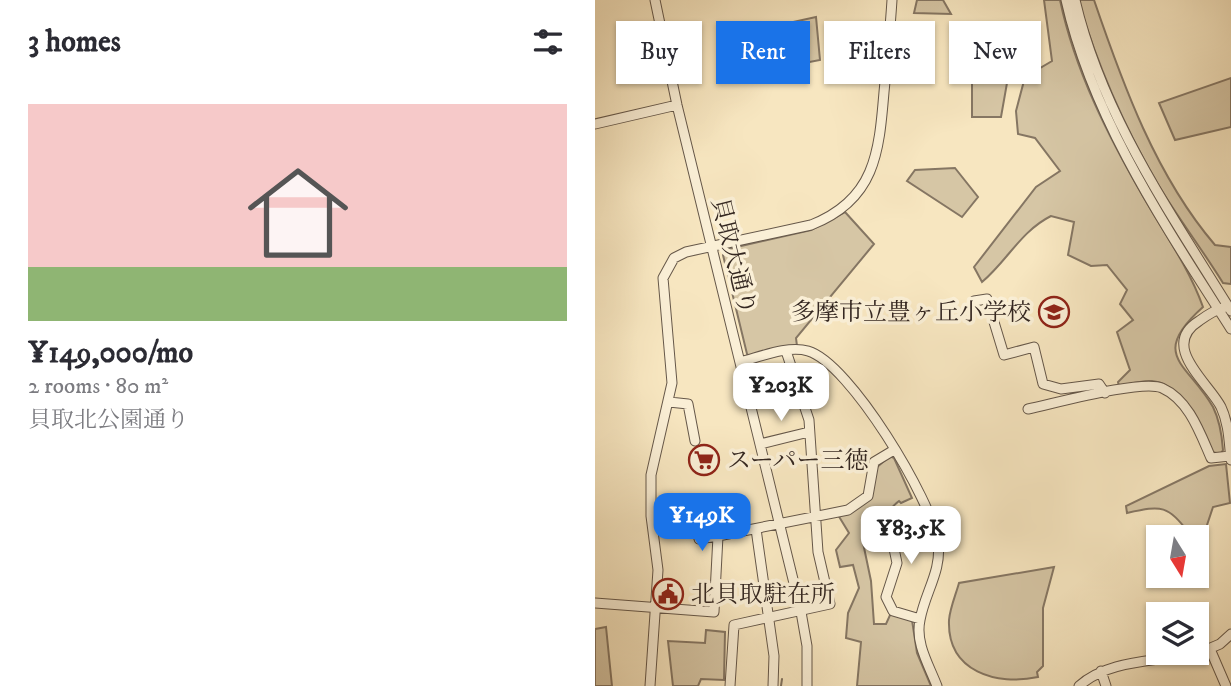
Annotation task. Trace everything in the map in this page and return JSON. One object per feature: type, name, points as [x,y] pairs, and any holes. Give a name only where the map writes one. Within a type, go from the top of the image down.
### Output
[{"type":"street","name":"貝取大通り","points":[[655,0],[677,105],[801,612],[807,646],[807,686]]},
{"type":"street","points":[[650,686],[657,570],[651,516],[651,475],[669,402],[672,370],[663,278],[674,258],[820,221],[844,207],[863,187],[876,161],[880,140],[892,0]]},
{"type":"street","points":[[1066,0],[1079,47],[1121,147],[1231,329]]},
{"type":"street","points":[[1075,0],[1106,93],[1130,145],[1153,188],[1229,304],[1194,324],[1184,341],[1184,353],[1187,363],[1222,411],[1231,461]]},
{"type":"street","points":[[595,124],[677,105]]},
{"type":"street","points":[[974,301],[987,299],[1004,355],[1034,347],[1043,384],[1061,389],[1099,384],[1104,393]]},
{"type":"street","points":[[740,362],[786,351],[804,350],[822,358],[872,411],[935,530],[939,554],[936,575],[920,619],[920,642],[937,686]]},
{"type":"street","points":[[730,686],[734,625],[830,604],[818,552],[809,432],[803,400],[794,383],[786,351]]},
{"type":"street","points":[[1028,409],[1149,385],[1174,396],[1195,422],[1211,458],[1230,456]]},
{"type":"street","points":[[669,402],[688,404],[695,441]]},
{"type":"street","points":[[760,444],[809,432]]},
{"type":"street","points":[[699,539],[848,510],[861,502],[871,487],[874,462],[894,450]]},
{"type":"street","points":[[920,619],[893,611],[886,597],[897,562],[893,528],[899,523],[927,513]]},
{"type":"street","points":[[756,528],[774,656],[773,686]]},
{"type":"street","points":[[595,603],[714,612],[718,536]]},
{"type":"street","points":[[1226,686],[1210,649],[1231,634]]},
{"type":"street","points":[[1079,686],[1101,671],[1146,662]]},
{"type":"street","points":[[1101,671],[1105,686]]},
{"type":"shaded area","points":[[917,0],[943,0],[951,14],[914,13]]},
{"type":"shaded area","points":[[1044,0],[1060,0],[1074,52],[1094,102],[1131,175],[1184,265],[1203,307],[1178,337],[1175,349],[1184,369],[1213,407],[1222,439],[1221,454],[1212,452],[1181,398],[1163,384],[1152,381],[1119,386],[1118,382],[1130,370],[1117,332],[1133,320],[1120,304],[1127,290],[1107,265],[1091,266],[1068,255],[1074,222],[1051,216],[1040,222],[982,282],[974,267],[1036,187],[1060,171],[1035,138],[1018,134],[1016,111],[1023,84],[1041,84],[1041,68],[1052,61]]},
{"type":"shaded area","points":[[1078,0],[1094,0],[1129,97],[1175,190],[1215,245],[1231,247],[1231,284],[1223,283],[1145,161],[1103,71]]},
{"type":"shaded area","points":[[816,17],[820,60],[810,62],[810,21],[798,21]]},
{"type":"shaded area","points":[[1231,78],[1231,127],[1175,140],[1159,103]]},
{"type":"shaded area","points":[[972,84],[1007,84],[1001,117],[972,117]]},
{"type":"shaded area","points":[[955,168],[978,197],[962,217],[907,181],[915,170]]},
{"type":"shaded area","points":[[845,212],[874,244],[796,338],[797,346],[751,357],[747,354],[723,255],[728,249],[811,230]]},
{"type":"shaded area","points":[[890,456],[894,458],[912,498],[901,503],[899,501],[862,538],[871,581],[874,624],[886,624],[891,613],[912,620],[917,653],[931,686],[857,686],[861,642],[846,638],[848,613],[859,588],[853,565],[840,567],[836,550],[849,533],[838,515],[862,505],[873,486],[876,468]]},
{"type":"shaded area","points":[[1226,464],[1230,503],[1213,507],[1207,525],[1183,525],[1176,517],[1157,508],[1127,513],[1126,506],[1209,466]]},
{"type":"shaded area","points":[[1054,567],[1043,608],[1043,666],[1037,672],[1038,677],[991,677],[965,663],[956,652],[949,620],[959,583]]},
{"type":"shaded area","points":[[606,627],[612,686],[595,686],[595,629]]},
{"type":"shaded area","points":[[706,630],[725,632],[724,680],[701,679],[698,686],[673,686],[668,641],[705,643]]},
{"type":"waterway","points":[[781,686],[782,679]]},
{"type":"place","name":"多摩市立豊ヶ丘小学校","points":[[1054,312]]},
{"type":"place","name":"スーパー三徳","points":[[704,460]]},
{"type":"place","name":"北貝取駐在所","points":[[668,594]]}]
